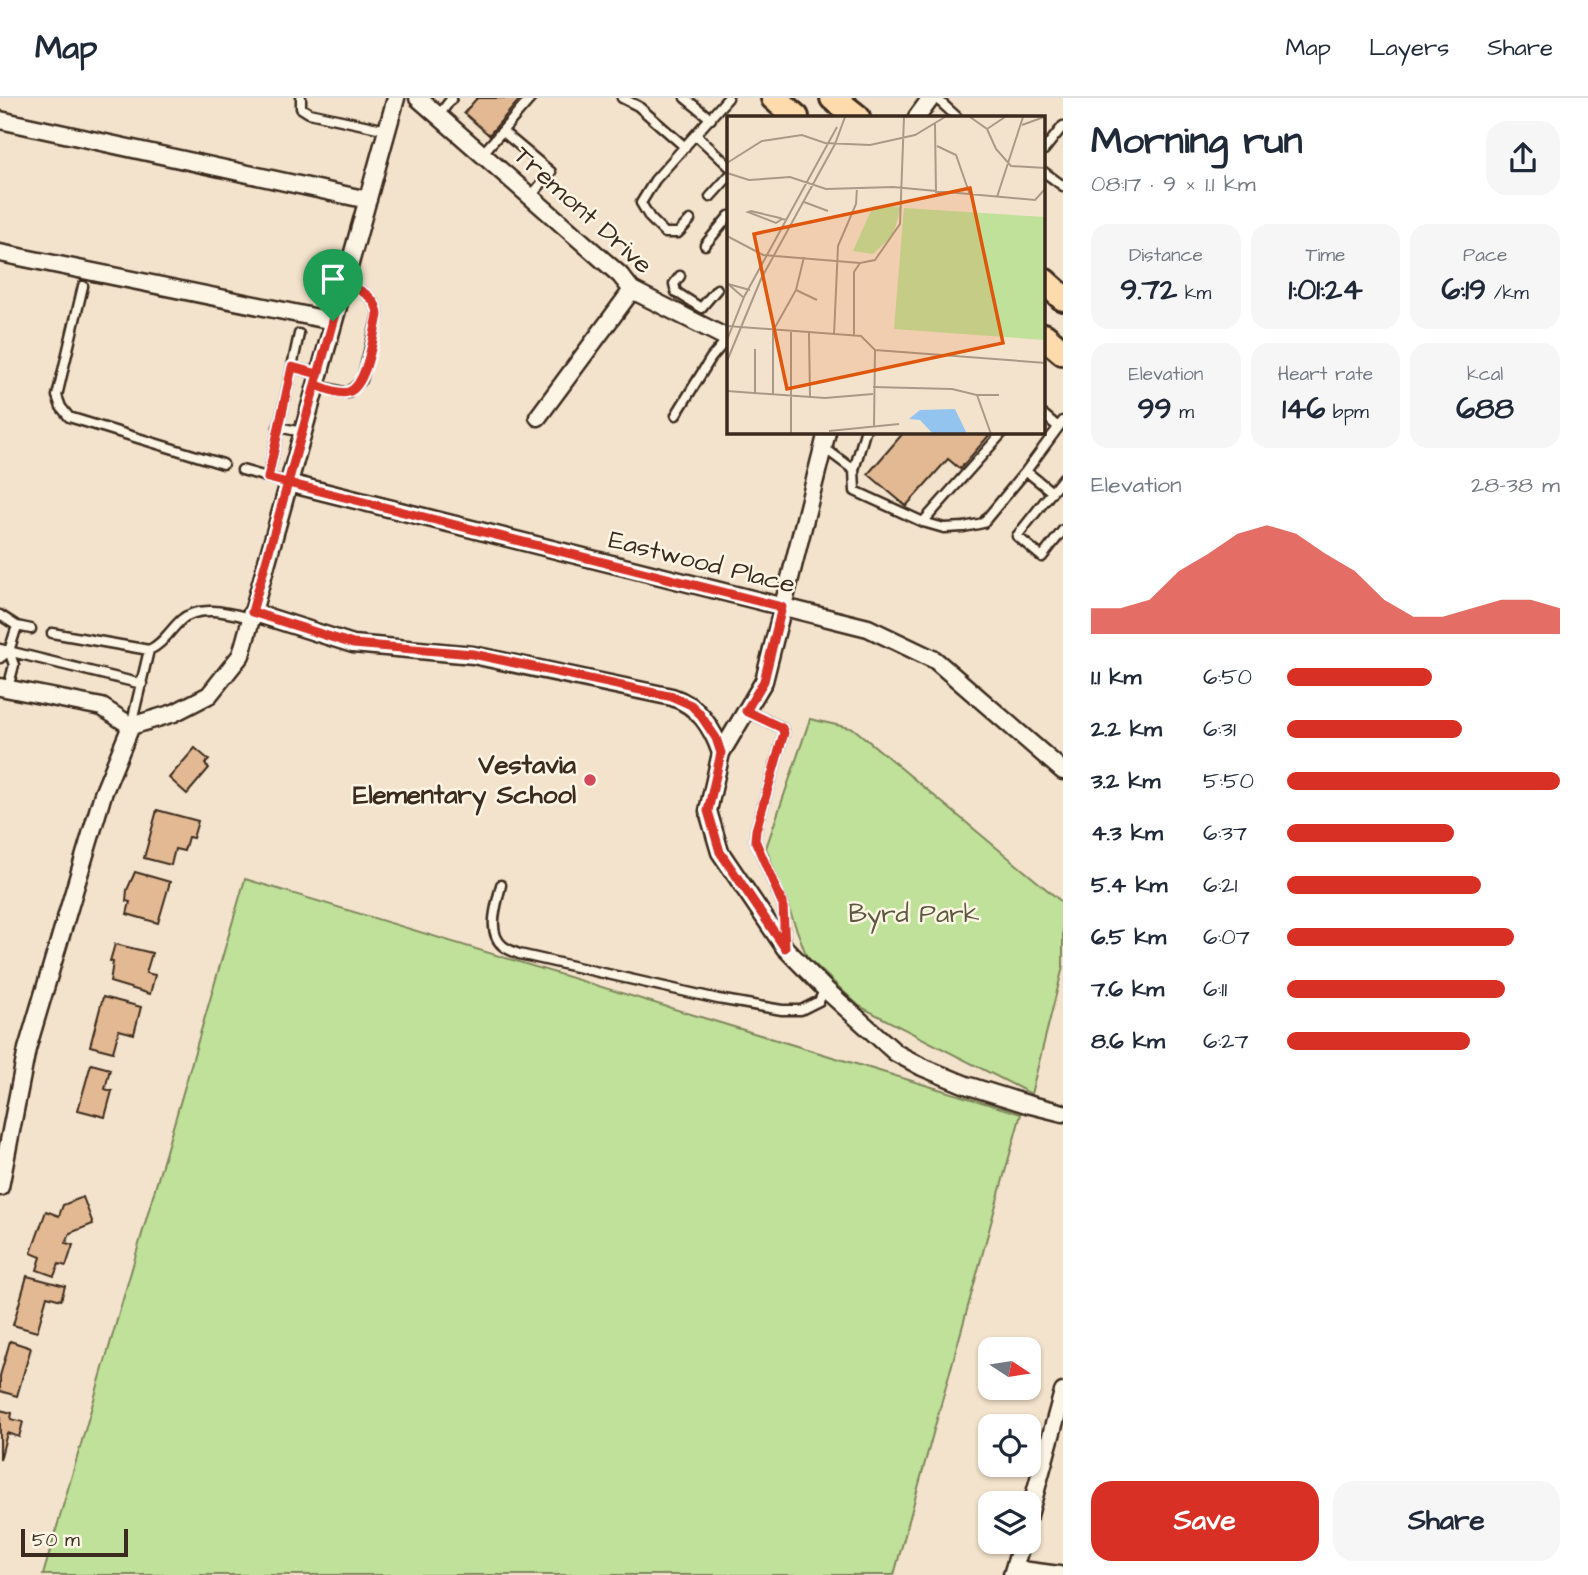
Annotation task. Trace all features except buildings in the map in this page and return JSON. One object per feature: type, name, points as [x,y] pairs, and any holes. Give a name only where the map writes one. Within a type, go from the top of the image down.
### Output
[{"type":"main road","points":[[833,98],[856,116]]},
{"type":"main road","points":[[1046,283],[1063,298]]},
{"type":"main road","points":[[1046,338],[1063,352]]},
{"type":"street","points":[[131,726],[174,713],[209,695],[241,655],[396,98]]},
{"type":"street","name":"Tremont Drive","points":[[418,98],[620,275],[632,290],[727,338]]},
{"type":"street","points":[[918,116],[932,98]]},
{"type":"street","points":[[0,120],[368,200]]},
{"type":"street","points":[[0,253],[333,321]]},
{"type":"street","points":[[538,416],[632,290]]},
{"type":"street","points":[[825,440],[764,681],[721,753],[708,811],[720,852],[785,948],[825,989],[896,1053],[966,1085],[1063,1113]]},
{"type":"street","name":"Eastwood Place","points":[[288,483],[868,628],[935,660],[1063,771]]},
{"type":"street","points":[[251,615],[353,644],[473,654],[673,697],[691,705],[699,713],[712,730],[721,753]]},
{"type":"street","points":[[4,687],[102,707],[131,726]]},
{"type":"street","points":[[0,1187],[27,1049],[103,794],[131,726]]},
{"type":"street","points":[[1036,1491],[1063,1392]]},
{"type":"street","points":[[1018,1554],[1013,1572],[1059,1575]]},
{"type":"lane","points":[[301,98],[301,108],[309,113],[387,130]]},
{"type":"lane","points":[[439,115],[452,98]]},
{"type":"lane","points":[[483,153],[531,98]]},
{"type":"lane","points":[[622,98],[629,104],[638,106],[685,147]]},
{"type":"lane","points":[[638,106],[644,98]]},
{"type":"lane","points":[[685,98],[711,119]]},
{"type":"lane","points":[[690,220],[678,233],[665,233],[650,218],[641,203],[655,180],[728,98]]},
{"type":"lane","points":[[932,98],[956,116]]},
{"type":"lane","points":[[1046,147],[1063,126]]},
{"type":"lane","points":[[502,131],[551,172],[531,196]]},
{"type":"lane","points":[[696,135],[727,164]]},
{"type":"lane","points":[[1046,173],[1063,186]]},
{"type":"lane","points":[[710,197],[727,178]]},
{"type":"lane","points":[[705,245],[727,218]]},
{"type":"lane","points":[[680,276],[674,284],[676,292],[701,308],[717,289]]},
{"type":"lane","points":[[292,367],[348,393],[362,380],[378,315],[377,306],[371,297],[344,282]]},
{"type":"lane","points":[[83,286],[57,397],[61,407],[69,417],[223,464]]},
{"type":"lane","points":[[268,478],[299,334]]},
{"type":"lane","points":[[676,415],[727,339]]},
{"type":"lane","points":[[864,434],[854,470],[855,491],[923,522],[944,528],[964,527],[983,523],[1061,424]]},
{"type":"lane","points":[[278,427],[302,432]]},
{"type":"lane","points":[[923,522],[1001,434]]},
{"type":"lane","points":[[825,440],[854,470]]},
{"type":"lane","points":[[242,470],[288,483]]},
{"type":"lane","points":[[1026,471],[1052,492]]},
{"type":"lane","points":[[1063,478],[1017,536],[1042,557],[1063,530]]},
{"type":"lane","points":[[52,633],[149,650],[158,647],[183,618],[200,612],[221,611],[251,615]]},
{"type":"lane","points":[[0,615],[17,626],[31,629]]},
{"type":"lane","points":[[0,658],[17,626]]},
{"type":"lane","points":[[4,650],[142,684]]},
{"type":"lane","points":[[4,650],[14,665],[4,687]]},
{"type":"lane","points":[[131,726],[149,650]]},
{"type":"lane","points":[[746,711],[782,728],[784,733],[755,840],[783,905],[785,948]]},
{"type":"lane","points":[[502,885],[494,932],[502,946],[519,954],[718,999],[782,1010],[801,1010],[819,1002],[825,989]]},
{"type":"green space","name":"Byrd Park","points":[[810,719],[854,729],[1063,903],[1063,967],[1031,1094],[859,1006],[807,957],[766,848]]},
{"type":"green space","points":[[245,879],[1021,1114],[894,1575],[43,1575]]},
{"type":"place","name":"Vestavia Elementary School","points":[[590,780]]},
{"type":"route","points":[[333,321],[318,374],[288,483],[252,612],[353,644],[473,654],[673,697],[691,705],[712,730],[721,753],[708,811],[720,852],[785,948],[783,905],[755,840],[784,733],[782,728],[746,711],[764,681],[782,607],[288,483],[268,478],[292,367],[318,374],[315,385],[342,392],[348,393],[362,380],[378,315],[377,306],[371,297],[344,282],[333,321]]}]
